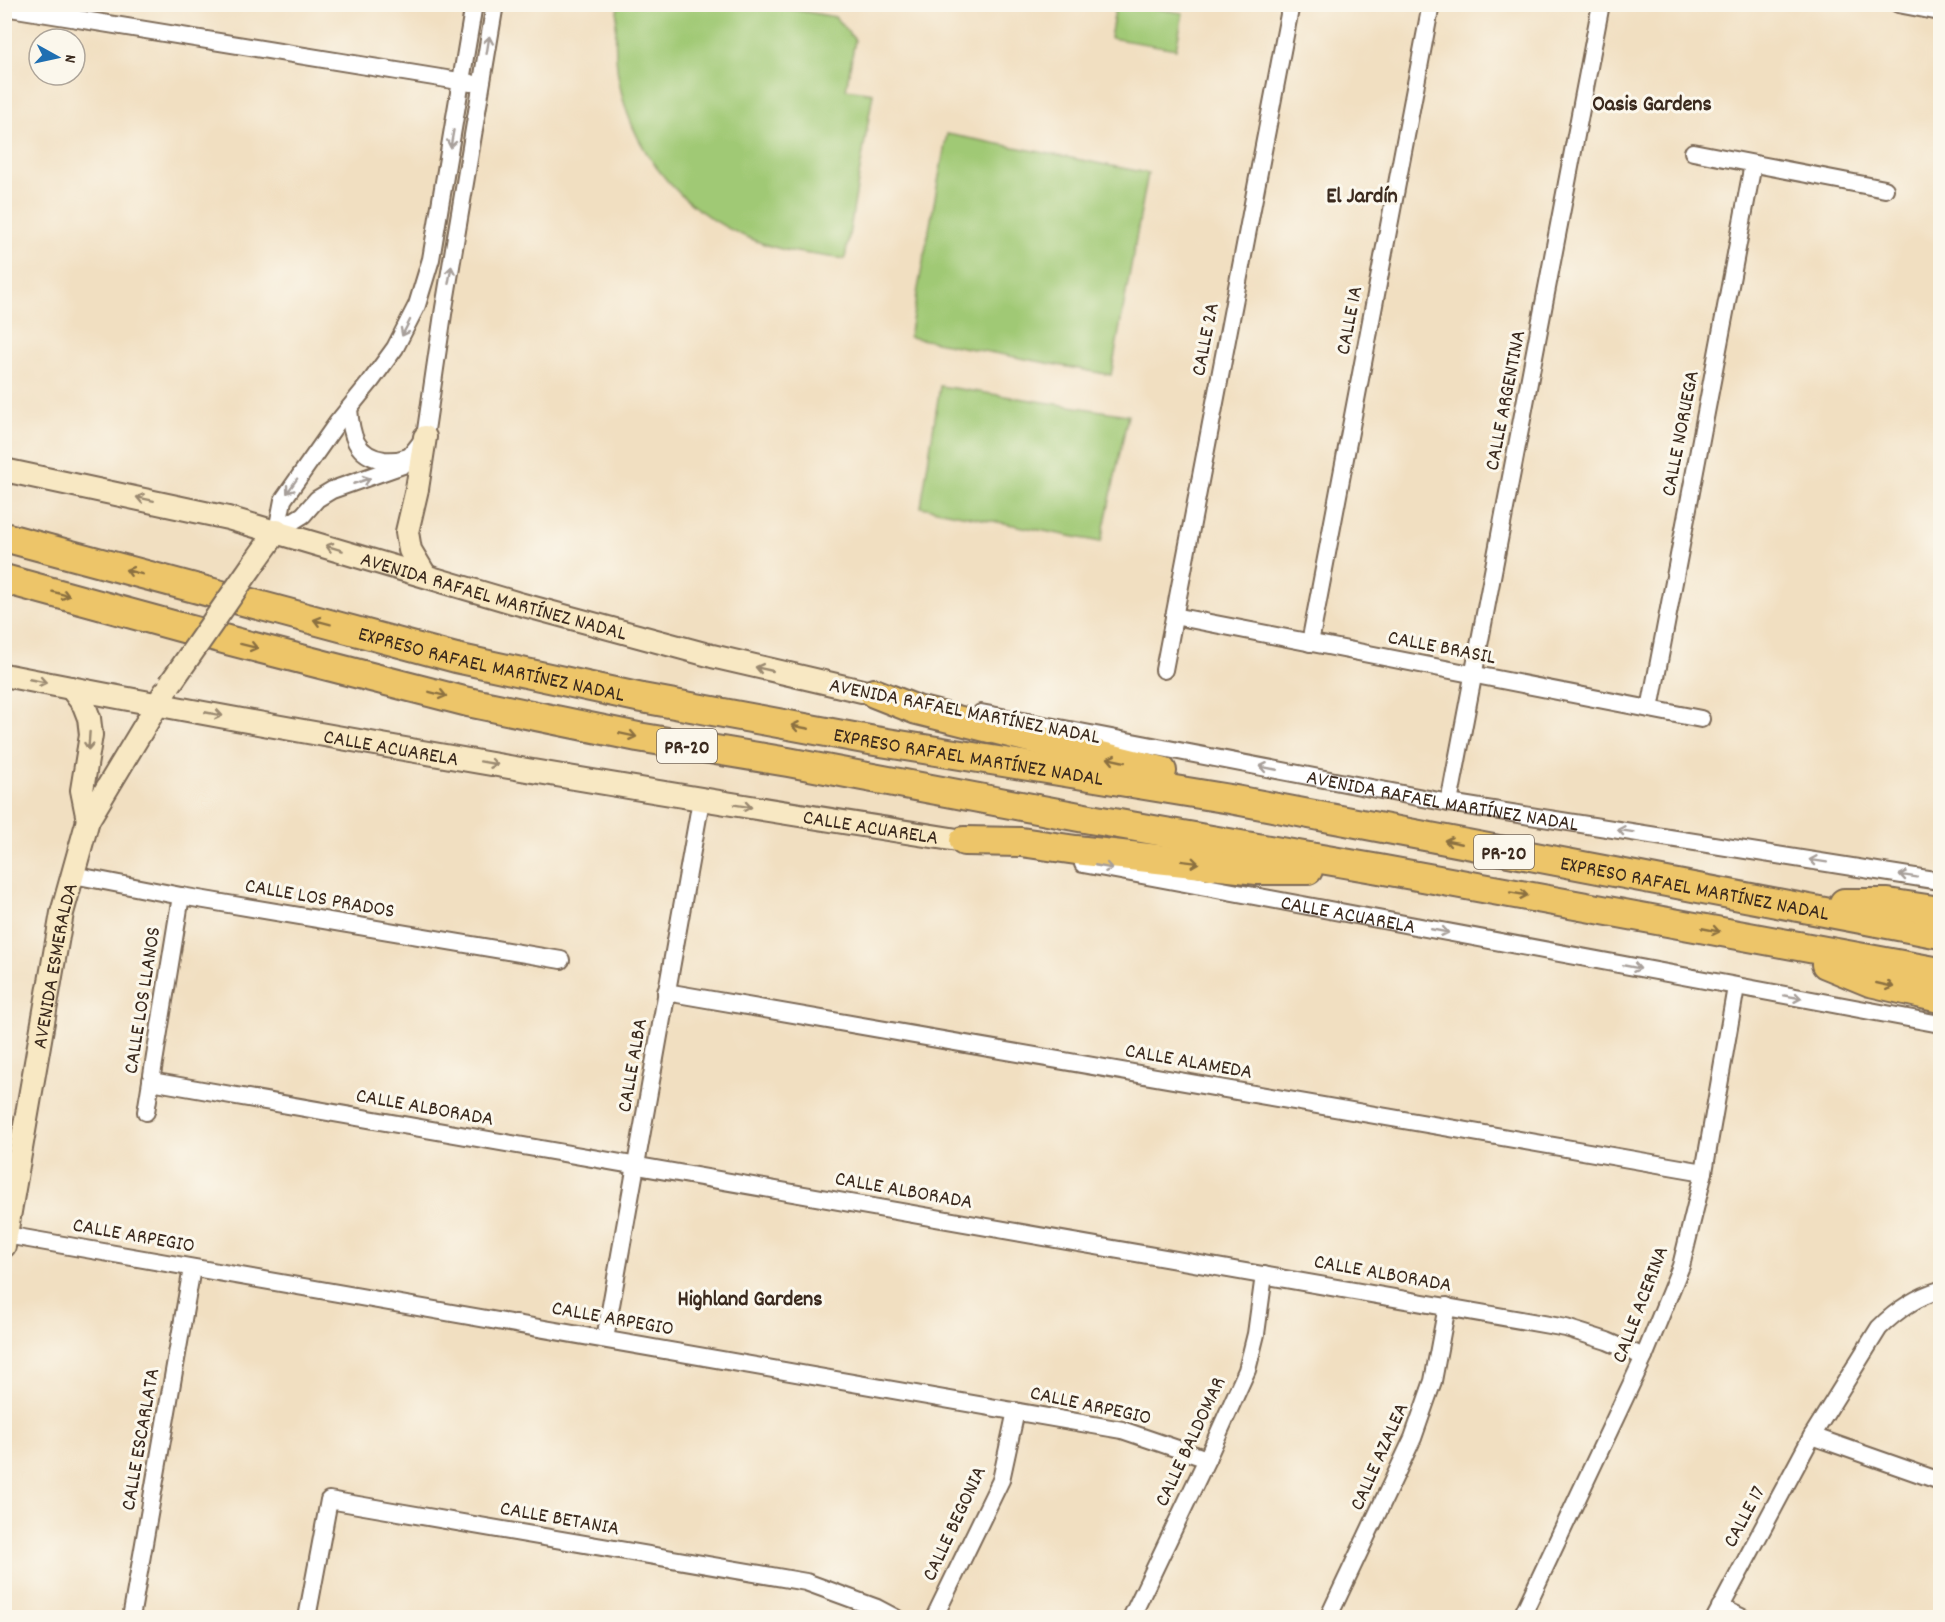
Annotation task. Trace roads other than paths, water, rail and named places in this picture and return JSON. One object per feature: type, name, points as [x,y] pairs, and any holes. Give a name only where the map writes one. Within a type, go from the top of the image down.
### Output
[{"type":"highway","name":"EXPRESO RAFAEL MARTÍNEZ NADAL","points":[[4,537],[456,658],[630,695],[875,741],[1230,799],[1941,934]]},
{"type":"highway","name":"EXPRESO RAFAEL MARTÍNEZ NADAL","points":[[4,579],[231,641],[480,704],[638,737],[788,762],[1090,819],[1379,869],[1941,972]]},
{"type":"highway","points":[[868,692],[917,710],[1157,769],[1230,799]]},
{"type":"highway","points":[[964,841],[1021,842],[1257,870],[1379,869]]},
{"type":"highway","points":[[1779,903],[1888,903],[1941,911]]},
{"type":"highway","points":[[1772,942],[1870,982],[1941,998]]},
{"type":"street","points":[[277,531],[283,500],[395,348],[417,305],[431,259],[474,4]]},
{"type":"street","points":[[425,575],[410,550],[407,532],[417,489],[443,314],[495,4]]},
{"type":"street","name":"CALLE 1A","points":[[1310,643],[1431,4]]},
{"type":"street","name":"CALLE ARGENTINA","points":[[1449,803],[1602,4]]},
{"type":"street","points":[[1898,4],[1941,12]]},
{"type":"street","points":[[4,8],[482,85]]},
{"type":"street","name":"CALLE 2A","points":[[1164,670],[1290,11]]},
{"type":"street","points":[[1693,152],[1885,189]]},
{"type":"street","name":"CALLE NORUEGA","points":[[1650,709],[1754,164]]},
{"type":"street","points":[[349,409],[352,435],[363,452],[387,460],[397,460],[412,455]]},
{"type":"street","points":[[277,531],[303,516],[317,499],[332,490],[395,470],[403,465],[425,437]]},
{"type":"street","name":"AVENIDA RAFAEL MARTÍNEZ NADAL","points":[[4,470],[195,510],[277,531],[516,603],[712,656],[868,692],[1449,803],[1941,881]]},
{"type":"street","name":"AVENIDA ESMERALDA","points":[[5,1240],[62,913],[88,820],[157,703],[277,531]]},
{"type":"street","name":"CALLE BRASIL","points":[[1174,616],[1701,719]]},
{"type":"street","name":"CALLE ACUARELA","points":[[4,675],[348,739],[701,800],[964,841],[1736,987]]},
{"type":"street","points":[[71,688],[84,705],[89,718],[90,735],[82,790],[88,820]]},
{"type":"street","name":"CALLE ALBA","points":[[605,1339],[701,800]]},
{"type":"street","name":"CALLE LOS PRADOS","points":[[73,875],[181,896],[561,960]]},
{"type":"street","name":"CALLE LOS LLANOS","points":[[146,1112],[181,896]]},
{"type":"street","points":[[1736,987],[1941,1024]]},
{"type":"street","name":"CALLE ACERINA","points":[[1521,1617],[1644,1357],[1681,1266],[1704,1172],[1736,987]]},
{"type":"street","name":"CALLE ALAMEDA","points":[[666,992],[1704,1172]]},
{"type":"street","name":"CALLE ALBORADA","points":[[151,1081],[1447,1306],[1566,1328],[1607,1341],[1644,1357]]},
{"type":"street","name":"CALLE ARPEGIO","points":[[5,1240],[192,1268],[1122,1430],[1207,1459]]},
{"type":"street","name":"CALLE ESCARLATA","points":[[131,1617],[192,1268]]},
{"type":"street","name":"CALLE BALDOMAR","points":[[1131,1617],[1247,1370],[1256,1334],[1264,1275]]},
{"type":"street","name":"CALLE 17","points":[[1717,1612],[1812,1436],[1879,1328],[1893,1314],[1911,1302],[1941,1290]]},
{"type":"street","name":"CALLE AZALEA","points":[[1328,1617],[1413,1438],[1433,1381],[1447,1306]]},
{"type":"street","name":"CALLE BEGONIA","points":[[934,1617],[1001,1480],[1016,1411]]},
{"type":"street","points":[[1812,1436],[1941,1481]]},
{"type":"street","name":"CALLE BETANIA","points":[[307,1617],[329,1500],[806,1582],[896,1617]]},
{"type":"street","points":[[1717,1612],[1743,1617]]},
{"type":"district","name":"Oasis Gardens","points":[[1652,102]]},
{"type":"district","name":"El Jardín","points":[[1362,194]]},
{"type":"district","name":"Highland Gardens","points":[[750,1297]]}]
